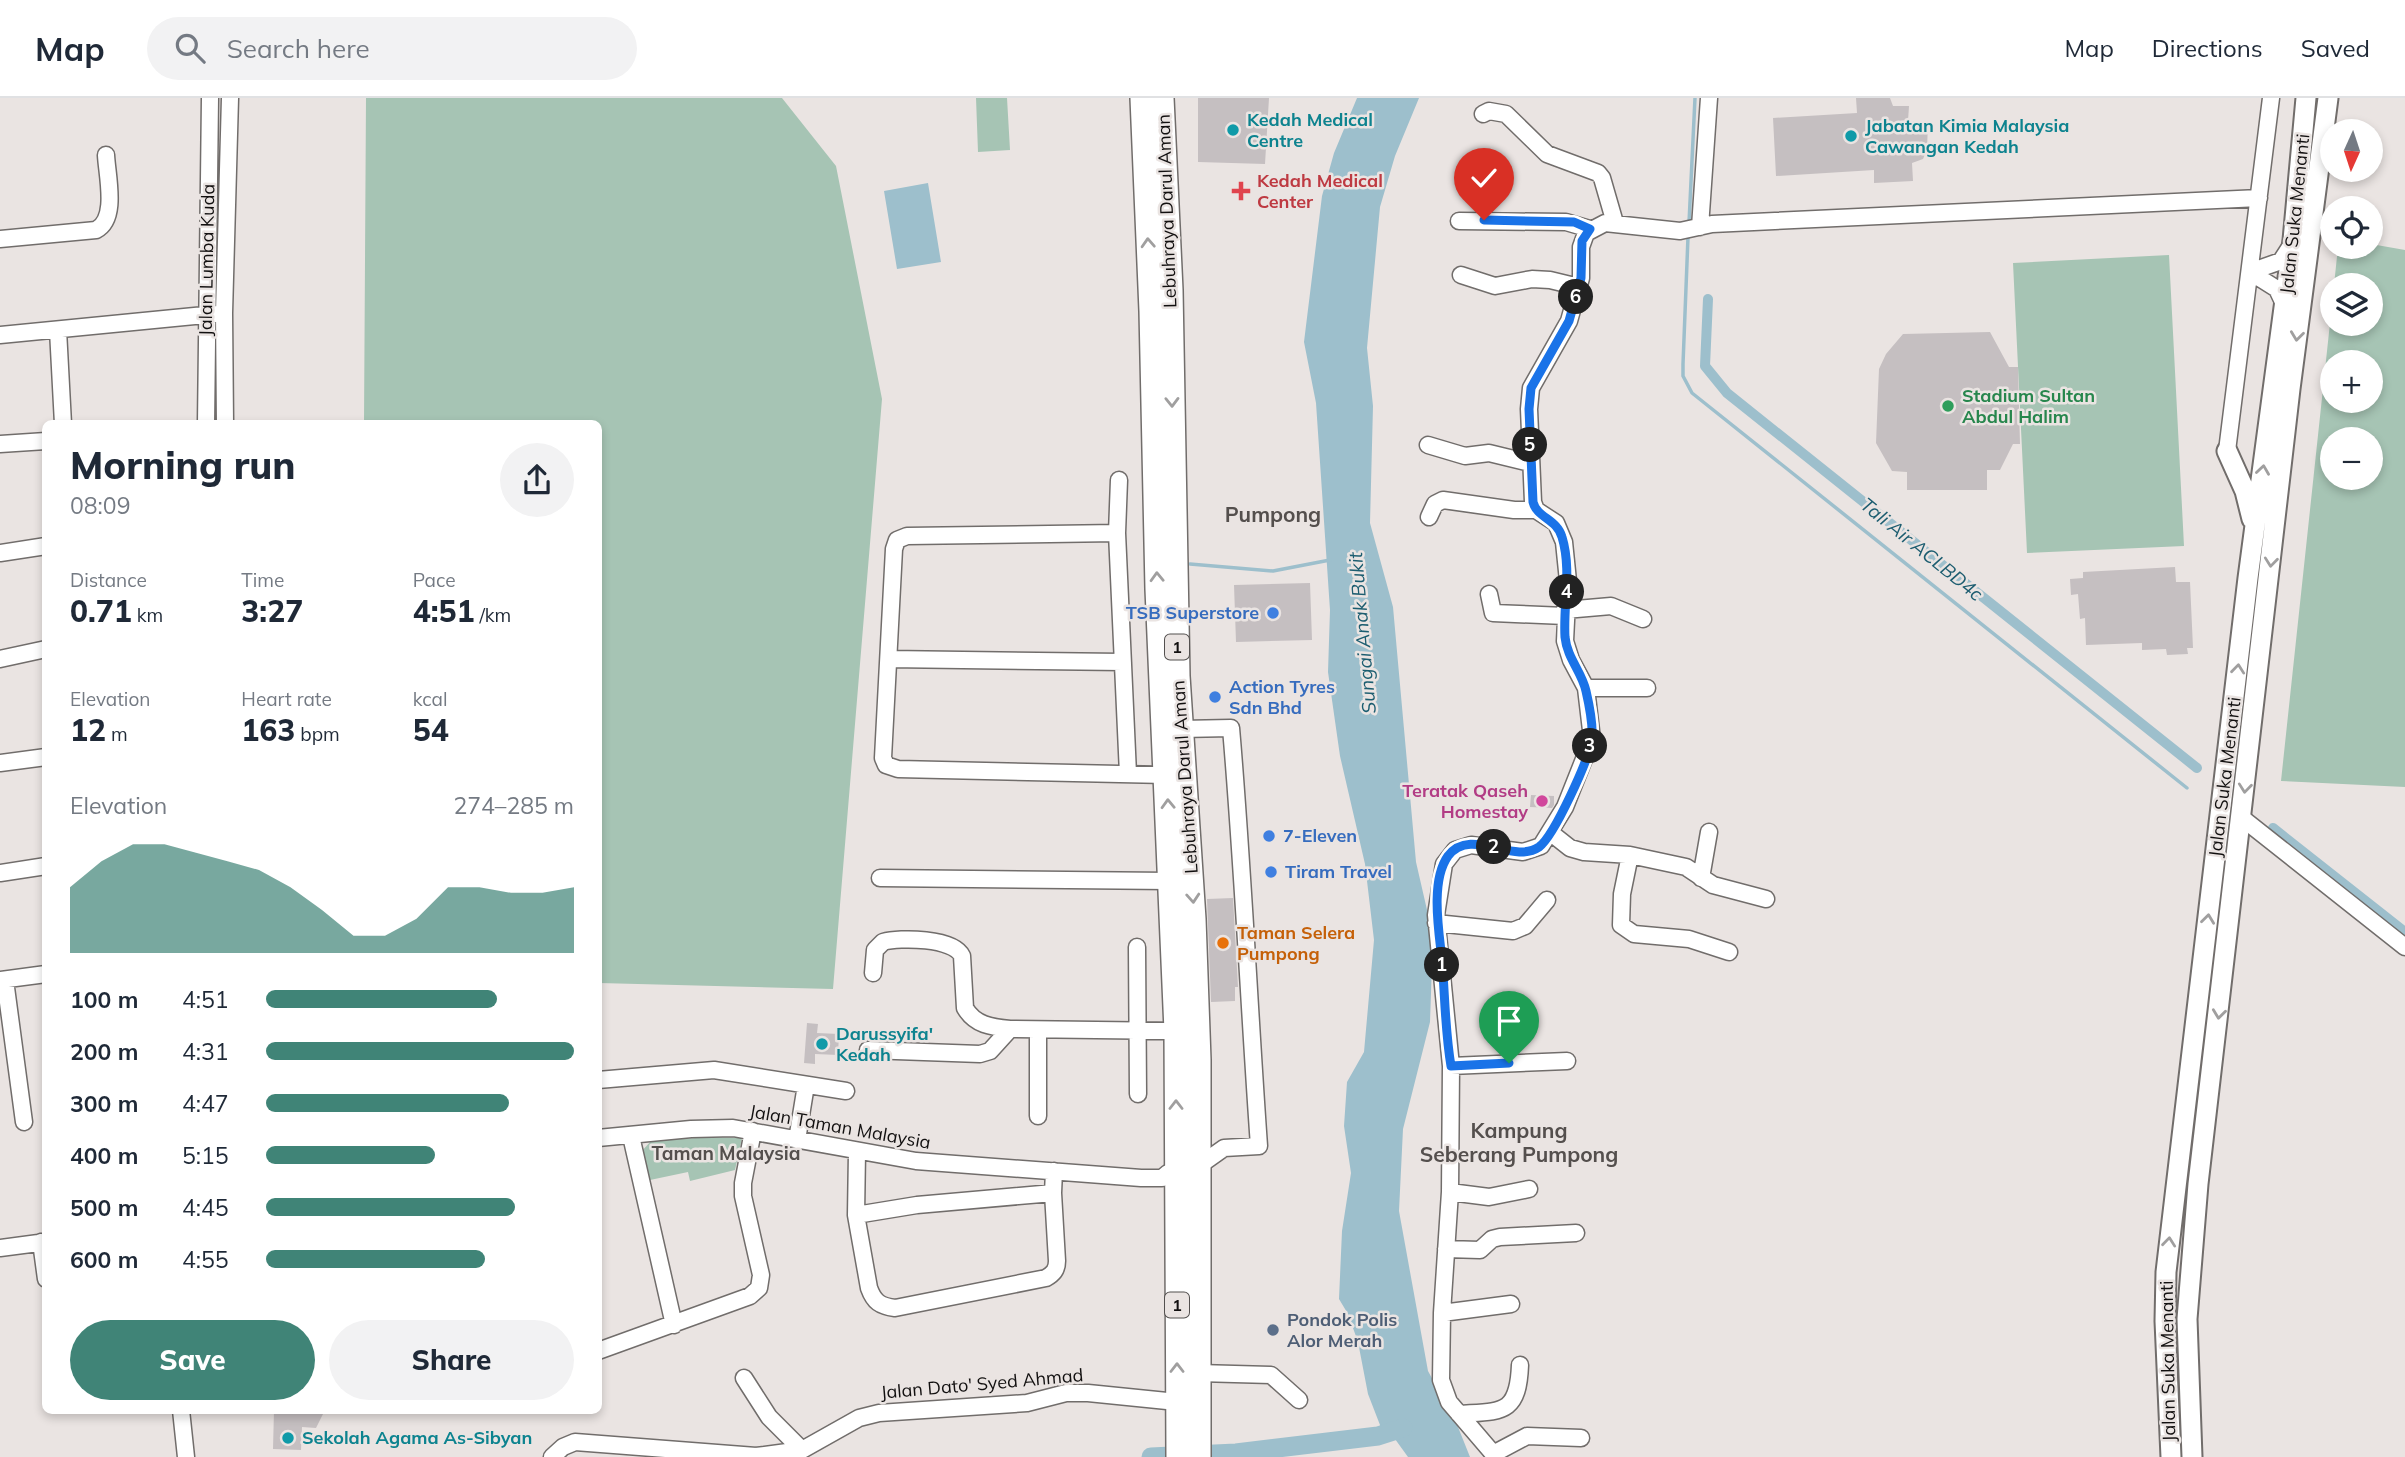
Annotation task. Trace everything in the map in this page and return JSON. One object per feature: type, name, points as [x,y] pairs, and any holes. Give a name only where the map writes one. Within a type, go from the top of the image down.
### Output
[{"type":"highway","name":"Lebuhraya Darul Aman","points":[[1142,98],[1153,320],[1157,589],[1181,1171],[1177,1402],[1188,1447]]},
{"type":"highway","name":"Lebuhraya Darul Aman","points":[[1162,98],[1171,290],[1174,588],[1194,919],[1199,1108],[1188,1164],[1181,1171]]},
{"type":"highway","points":[[1171,290],[1153,320],[1172,352]]},
{"type":"highway","name":"Lebuhraya Darul Aman","points":[[1181,1171],[1200,1233],[1198,1373],[1188,1447]]},
{"type":"main road","name":"Jalan Suka Menanti","points":[[2171,1457],[2165,1321],[2166,1272],[2254,538],[2293,240],[2306,98]]},
{"type":"main road","name":"Jalan Suka Menanti","points":[[2192,1457],[2188,1319],[2198,1184],[2290,389],[2328,98]]},
{"type":"main road","points":[[2227,451],[2245,491],[2254,538]]},
{"type":"street","points":[[206,420],[210,98]]},
{"type":"street","name":"Jalan Lumba Kuda","points":[[225,420],[224,313],[230,98]]},
{"type":"street","points":[[1700,227],[1709,98]]},
{"type":"street","points":[[2227,451],[2271,98]]},
{"type":"street","points":[[1483,114],[1489,111],[1506,114],[1547,154],[1598,173],[1602,178],[1615,223]]},
{"type":"street","points":[[210,124],[229,124]]},
{"type":"street","points":[[0,239],[96,230],[103,227],[108,214],[106,155]]},
{"type":"street","points":[[1536,510],[1531,463],[1531,388],[1569,321],[1579,287],[1582,241],[1590,229],[1600,224],[1615,223],[1680,231],[1700,227],[1941,212],[2259,198]]},
{"type":"street","points":[[1459,221],[1566,222],[1590,229]]},
{"type":"street","points":[[2250,272],[2281,261],[2293,240]]},
{"type":"street","points":[[2250,272],[2277,289],[2285,306]]},
{"type":"street","points":[[1461,275],[1494,286],[1532,279],[1579,287]]},
{"type":"street","points":[[0,335],[224,313]]},
{"type":"street","points":[[58,330],[63,420]]},
{"type":"street","points":[[0,444],[42,440]]},
{"type":"street","points":[[1428,445],[1465,456],[1489,453],[1531,463]]},
{"type":"street","points":[[1119,480],[1117,533],[1128,774]]},
{"type":"street","points":[[1429,517],[1433,508],[1443,500],[1536,510],[1556,523],[1562,533],[1568,581],[1565,640],[1571,660],[1586,688],[1592,739],[1584,764],[1551,833],[1541,846],[1531,851],[1471,845],[1455,850],[1447,858],[1443,869],[1436,923],[1451,1066],[1450,1192],[1442,1313],[1441,1380],[1449,1402],[1495,1455],[1527,1436],[1581,1438]]},
{"type":"street","points":[[1117,533],[900,538],[894,544],[883,758],[890,768],[1166,775]]},
{"type":"street","points":[[0,553],[42,547]]},
{"type":"street","points":[[1489,594],[1490,610],[1493,613],[1565,613],[1611,606],[1643,619]]},
{"type":"street","points":[[0,659],[42,650]]},
{"type":"street","points":[[889,659],[1124,662]]},
{"type":"street","points":[[1586,688],[1647,688]]},
{"type":"street","points":[[1181,729],[1231,728],[1245,898],[1259,1146],[1224,1147],[1181,1171]]},
{"type":"street","points":[[0,763],[42,758]]},
{"type":"street","points":[[2242,818],[2405,947]]},
{"type":"street","points":[[1701,878],[1709,832]]},
{"type":"street","points":[[1551,833],[1564,844],[1584,852],[1630,855],[1686,867],[1713,885],[1766,899]]},
{"type":"street","points":[[1630,855],[1621,907],[1621,925],[1626,930],[1634,934],[1689,939],[1729,952]]},
{"type":"street","points":[[0,873],[42,867]]},
{"type":"street","points":[[880,878],[1170,881]]},
{"type":"street","points":[[1436,923],[1513,931],[1525,926],[1547,900]]},
{"type":"street","points":[[873,973],[876,950],[883,942],[947,943],[954,946],[962,956],[965,1008],[969,1015],[983,1025],[1038,1030],[1176,1031]]},
{"type":"street","points":[[1137,947],[1138,1094]]},
{"type":"street","points":[[23,1122],[2,980],[42,975]]},
{"type":"street","points":[[868,1050],[980,1054],[990,1051],[1010,1029]]},
{"type":"street","points":[[1038,1030],[1038,1116]]},
{"type":"street","points":[[1451,1066],[1567,1061]]},
{"type":"street","points":[[602,1080],[713,1070],[846,1091]]},
{"type":"street","points":[[797,1140],[806,1085]]},
{"type":"street","name":"Jalan Taman Malaysia","points":[[602,1138],[711,1128],[753,1131],[916,1161],[1162,1178],[1181,1171]]},
{"type":"street","points":[[602,1350],[750,1296],[759,1288],[761,1275],[743,1196],[753,1131]]},
{"type":"street","points":[[631,1136],[674,1325]]},
{"type":"street","points":[[856,1152],[856,1215],[873,1299],[883,1307],[895,1308],[1051,1275],[1057,1262],[1052,1193],[1054,1171]]},
{"type":"street","points":[[1450,1192],[1489,1197],[1529,1189]]},
{"type":"street","points":[[856,1215],[917,1205],[1052,1193]]},
{"type":"street","points":[[1446,1249],[1480,1250],[1492,1239],[1500,1237],[1576,1233]]},
{"type":"street","points":[[0,1248],[42,1242]]},
{"type":"street","points":[[1442,1313],[1511,1304]]},
{"type":"street","points":[[1458,1414],[1494,1411],[1507,1406],[1517,1394],[1520,1365]]},
{"type":"street","points":[[1198,1373],[1271,1375],[1299,1400]]},
{"type":"street","points":[[744,1378],[769,1417],[802,1450]]},
{"type":"street","name":"Jalan Dato' Syed Ahmad","points":[[552,1457],[563,1447],[575,1442],[671,1453],[748,1456],[802,1450],[859,1418],[879,1413],[1027,1403],[1066,1393],[1177,1402]]},
{"type":"street","points":[[181,1414],[186,1457]]},
{"type":"green space","points":[[366,98],[782,98],[836,166],[882,399],[833,989],[602,983],[602,420],[364,420]]},
{"type":"green space","points":[[976,98],[1007,98],[1010,150],[978,152]]},
{"type":"green space","points":[[2383,246],[2405,250],[2405,787],[2281,781],[2320,413],[2383,413],[2383,350],[2327,350],[2329,336],[2383,336],[2383,273],[2335,273],[2337,259],[2383,259]]},
{"type":"green space","points":[[2169,255],[2184,546],[2027,553],[2013,263]]},
{"type":"green space","points":[[742,1138],[735,1170],[690,1181],[688,1172],[650,1180],[641,1152],[651,1141]]},
{"type":"water","name":"Sungai Anak Bukit","points":[[1357,98],[1419,98],[1395,156],[1380,207],[1367,348],[1373,406],[1370,523],[1393,607],[1416,862],[1433,936],[1430,1022],[1403,1129],[1399,1211],[1428,1371],[1456,1422],[1470,1457],[1408,1457],[1395,1439],[1378,1436],[1380,1425],[1368,1394],[1358,1342],[1348,1314],[1339,1299],[1342,1231],[1351,1173],[1344,1126],[1347,1082],[1364,1052],[1374,940],[1365,864],[1340,756],[1328,672],[1330,610],[1316,403],[1304,342],[1322,196],[1334,153]]},
{"type":"water","points":[[928,183],[941,262],[897,269],[884,191]]},
{"type":"building","name":"Kedah Medical Centre","points":[[1198,98],[1269,98],[1265,164],[1198,162]]},
{"type":"building","name":"Jabatan Kimia Malaysia Cawangan Kedah","points":[[1856,98],[1890,98],[1893,106],[1909,106],[1908,121],[1928,122],[1927,150],[1923,159],[1912,163],[1913,181],[1874,183],[1874,170],[1776,176],[1773,118],[1857,113]]},
{"type":"building","name":"Stadium Sultan Abdul Halim","points":[[1990,332],[2009,367],[2018,367],[2020,444],[2013,444],[2000,470],[1987,470],[1987,490],[1907,490],[1907,472],[1892,471],[1876,443],[1879,369],[1886,354],[1903,334]]},
{"type":"building","points":[[2175,567],[2176,582],[2190,582],[2193,648],[2187,648],[2188,654],[2167,655],[2166,649],[2142,650],[2142,643],[2086,645],[2085,618],[2080,619],[2078,594],[2071,595],[2070,579],[2083,578],[2083,572]]},
{"type":"building","name":"TSB Superstore","points":[[1310,583],[1312,640],[1236,642],[1234,585]]},
{"type":"building","name":"Teratak Qaseh Homestay","points":[[1531,795],[1554,796],[1554,805],[1552,808],[1530,807]]},
{"type":"building","name":"Taman Selera Pumpong","points":[[1233,898],[1238,987],[1235,987],[1235,1001],[1211,1002],[1207,899]]},
{"type":"building","name":"Darussyifa' Kedah","points":[[807,1023],[818,1024],[817,1033],[839,1034],[838,1055],[815,1054],[815,1064],[804,1063]]},
{"type":"building","name":"Sekolah Agama As-Sibyan","points":[[274,1414],[323,1414],[316,1428],[302,1427],[301,1450],[273,1449]]},
{"type":"waterway","points":[[1689,223],[1695,98]]},
{"type":"waterway","points":[[1688,237],[1683,376],[1692,393],[2187,788]]},
{"type":"waterway","name":"Tali Air ACLBD4c","points":[[1708,299],[1705,366],[1727,393],[2197,768]]},
{"type":"waterway","points":[[1190,564],[1273,571],[1330,560]]},
{"type":"waterway","name":"Tali Air ACLBD4c","points":[[2273,828],[2405,932]]},
{"type":"waterway","points":[[1151,1457],[1236,1453],[1378,1436],[1403,1428]]},
{"type":"place","name":"Kedah Medical Centre","points":[[1233,130]]},
{"type":"place","name":"Jabatan Kimia Malaysia Cawangan Kedah","points":[[1851,136]]},
{"type":"place","name":"Kedah Medical Center","points":[[1241,191]]},
{"type":"place","name":"Stadium Sultan Abdul Halim","points":[[1948,406]]},
{"type":"place","name":"TSB Superstore","points":[[1273,613]]},
{"type":"place","name":"Action Tyres Sdn Bhd","points":[[1215,697]]},
{"type":"place","name":"Teratak Qaseh Homestay","points":[[1542,801]]},
{"type":"place","name":"7-Eleven","points":[[1269,836]]},
{"type":"place","name":"Tiram Travel","points":[[1271,872]]},
{"type":"place","name":"Taman Selera Pumpong","points":[[1223,943]]},
{"type":"place","name":"Darussyifa' Kedah","points":[[822,1044]]},
{"type":"place","name":"Pondok Polis Alor Merah","points":[[1273,1330]]},
{"type":"place","name":"Sekolah Agama As-Sibyan","points":[[288,1438]]},
{"type":"district","name":"Pumpong","points":[[1273,515]]},
{"type":"district","name":"Kampung Seberang Pumpong","points":[[1519,1143]]},
{"type":"district","name":"Taman Malaysia","points":[[726,1153]]},
{"type":"route","points":[[1484,220],[1574,222],[1590,229],[1582,241],[1581,278],[1569,321],[1534,379],[1529,409],[1533,502],[1536,510],[1556,523],[1562,533],[1568,581],[1564,615],[1565,640],[1571,660],[1586,688],[1592,739],[1584,764],[1564,807],[1541,846],[1523,852],[1491,846],[1471,845],[1460,848],[1450,854],[1444,863],[1437,903],[1436,923],[1442,958],[1446,1033],[1451,1066],[1509,1063]]}]
